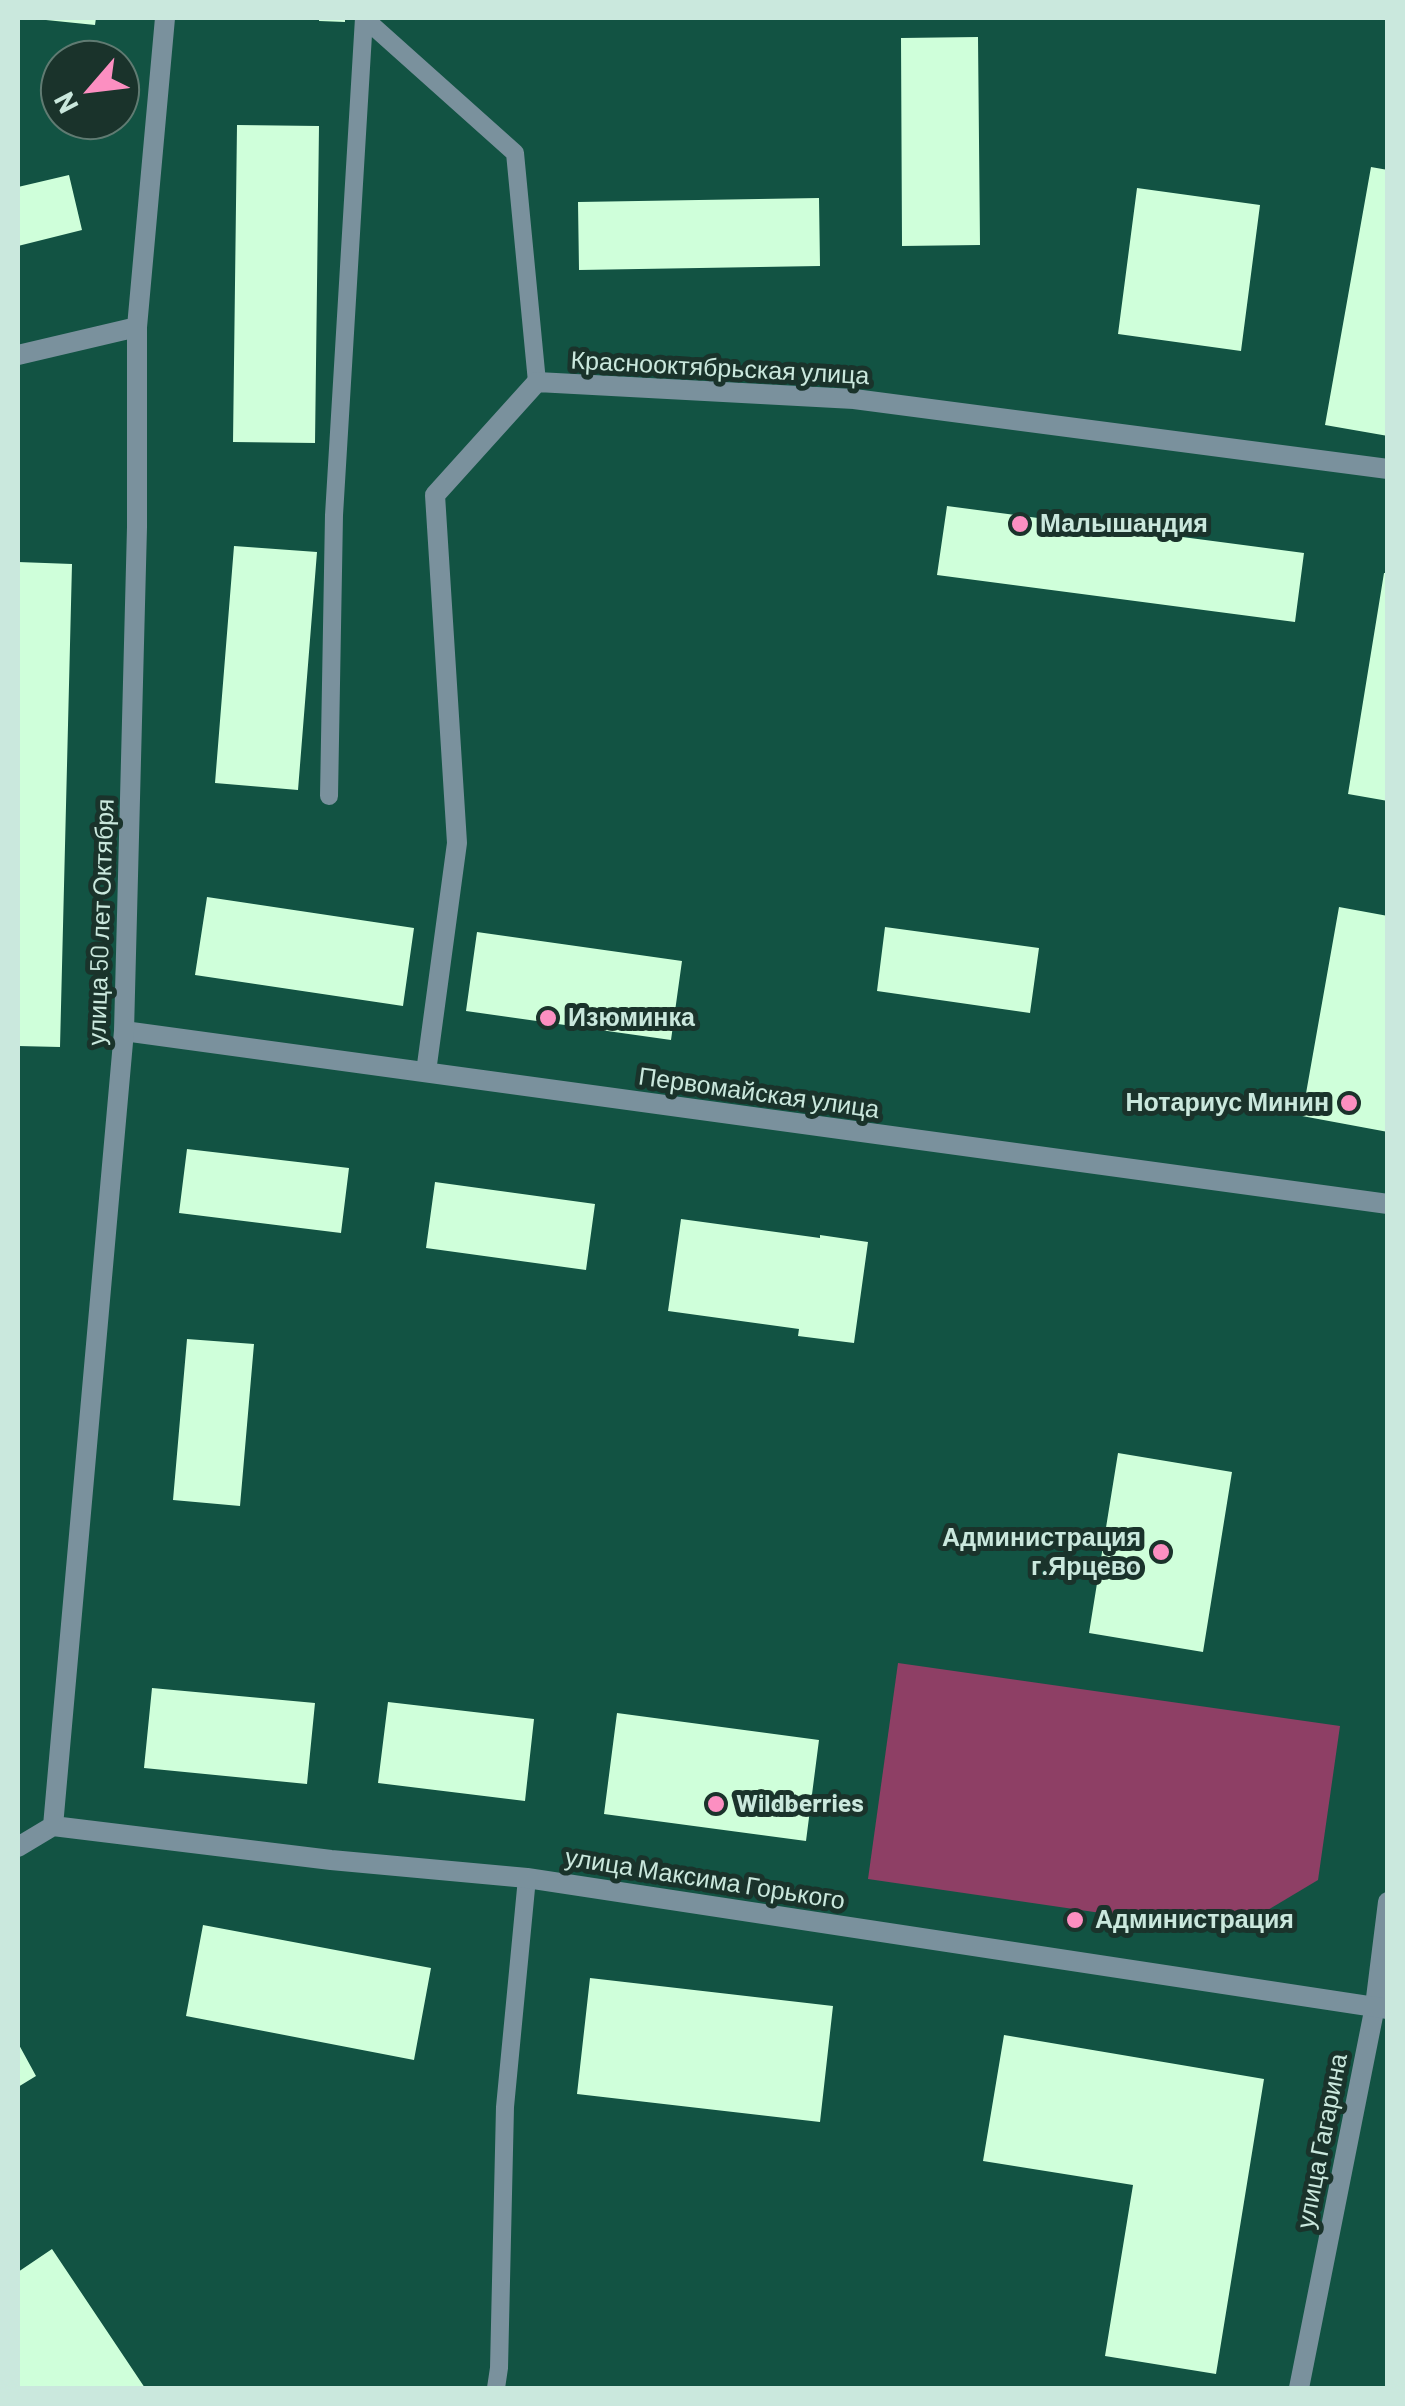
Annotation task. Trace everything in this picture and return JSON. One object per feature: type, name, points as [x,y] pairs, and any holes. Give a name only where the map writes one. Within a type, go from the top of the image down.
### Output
[{"type":"street","name":"улица 50 лет Октября","points":[[53,1826],[124,1031],[138,327],[165,18]]},
{"type":"street","points":[[18,355],[138,327]]},
{"type":"street","name":"Краснооктябрьская улица","points":[[426,1072],[457,842],[435,495],[537,382],[854,400],[1388,469]]},
{"type":"street","name":"Первомайская улица","points":[[124,1031],[1388,1204]]},
{"type":"street","points":[[18,1847],[53,1826]]},
{"type":"street","name":"улица Максима Горького","points":[[53,1826],[331,1860],[528,1878],[1381,2007]]},
{"type":"street","name":"улица Гагарина","points":[[1298,2388],[1381,2007],[1388,1902]]},
{"type":"lane","points":[[364,18],[515,153],[537,382]]},
{"type":"lane","points":[[329,796],[334,514],[364,18]]},
{"type":"lane","points":[[496,2388],[506,2106],[528,1878]]},
{"type":"shaded area","points":[[898,1663],[1340,1726],[1318,1880],[1231,1932],[868,1879]]},
{"type":"building","points":[[46,18],[96,18],[95,25]]},
{"type":"building","points":[[345,18],[345,22],[319,21]]},
{"type":"building","points":[[978,37],[980,245],[902,246],[901,38]]},
{"type":"building","points":[[237,125],[319,126],[315,443],[233,442]]},
{"type":"building","points":[[1371,167],[1388,170],[1388,436],[1325,425]]},
{"type":"building","points":[[69,175],[82,230],[18,246],[18,187]]},
{"type":"building","points":[[1137,188],[1260,205],[1241,351],[1118,334]]},
{"type":"building","points":[[819,198],[820,266],[579,270],[578,202]]},
{"type":"building","points":[[947,506],[1304,553],[1295,622],[937,575]]},
{"type":"building","points":[[234,546],[317,552],[298,790],[215,783]]},
{"type":"building","points":[[18,562],[72,564],[60,1047],[18,1046]]},
{"type":"building","points":[[1384,573],[1388,573],[1388,801],[1348,794]]},
{"type":"building","points":[[207,897],[414,928],[403,1006],[195,975]]},
{"type":"building","points":[[1339,907],[1388,916],[1388,1132],[1302,1116]]},
{"type":"building","points":[[885,927],[1039,948],[1030,1013],[877,991]]},
{"type":"building","points":[[477,932],[682,961],[671,1040],[466,1011]]},
{"type":"building","points":[[187,1149],[349,1168],[341,1233],[179,1213]]},
{"type":"building","points":[[435,1182],[595,1204],[586,1270],[426,1248]]},
{"type":"building","points":[[681,1219],[868,1242],[854,1343],[798,1336],[799,1329],[668,1311]]},
{"type":"building","points":[[187,1339],[254,1344],[240,1506],[173,1500]]},
{"type":"building","name":"Администрация г.Ярцево","points":[[1118,1453],[1232,1472],[1203,1652],[1089,1633]]},
{"type":"building","points":[[152,1688],[315,1703],[307,1784],[144,1768]]},
{"type":"building","points":[[388,1702],[534,1719],[525,1801],[378,1783]]},
{"type":"building","points":[[617,1713],[819,1740],[806,1841],[604,1814]]},
{"type":"building","points":[[203,1925],[431,1968],[414,2060],[186,2016]]},
{"type":"building","points":[[590,1978],[833,2006],[820,2122],[577,2094]]},
{"type":"building","points":[[1004,2035],[1264,2079],[1216,2374],[1105,2356],[1133,2185],[983,2161]]},
{"type":"building","points":[[18,2043],[36,2076],[18,2087]]},
{"type":"building","points":[[52,2249],[145,2388],[18,2388],[18,2272]]},
{"type":"place","name":"Малышандия","points":[[1020,524]]},
{"type":"place","name":"Изюминка","points":[[548,1018]]},
{"type":"place","name":"Нотариус Минин","points":[[1349,1103]]},
{"type":"place","name":"Администрация г.Ярцево","points":[[1161,1552]]},
{"type":"place","name":"Wildberries","points":[[716,1804]]},
{"type":"place","name":"Администрация","points":[[1075,1920]]}]
